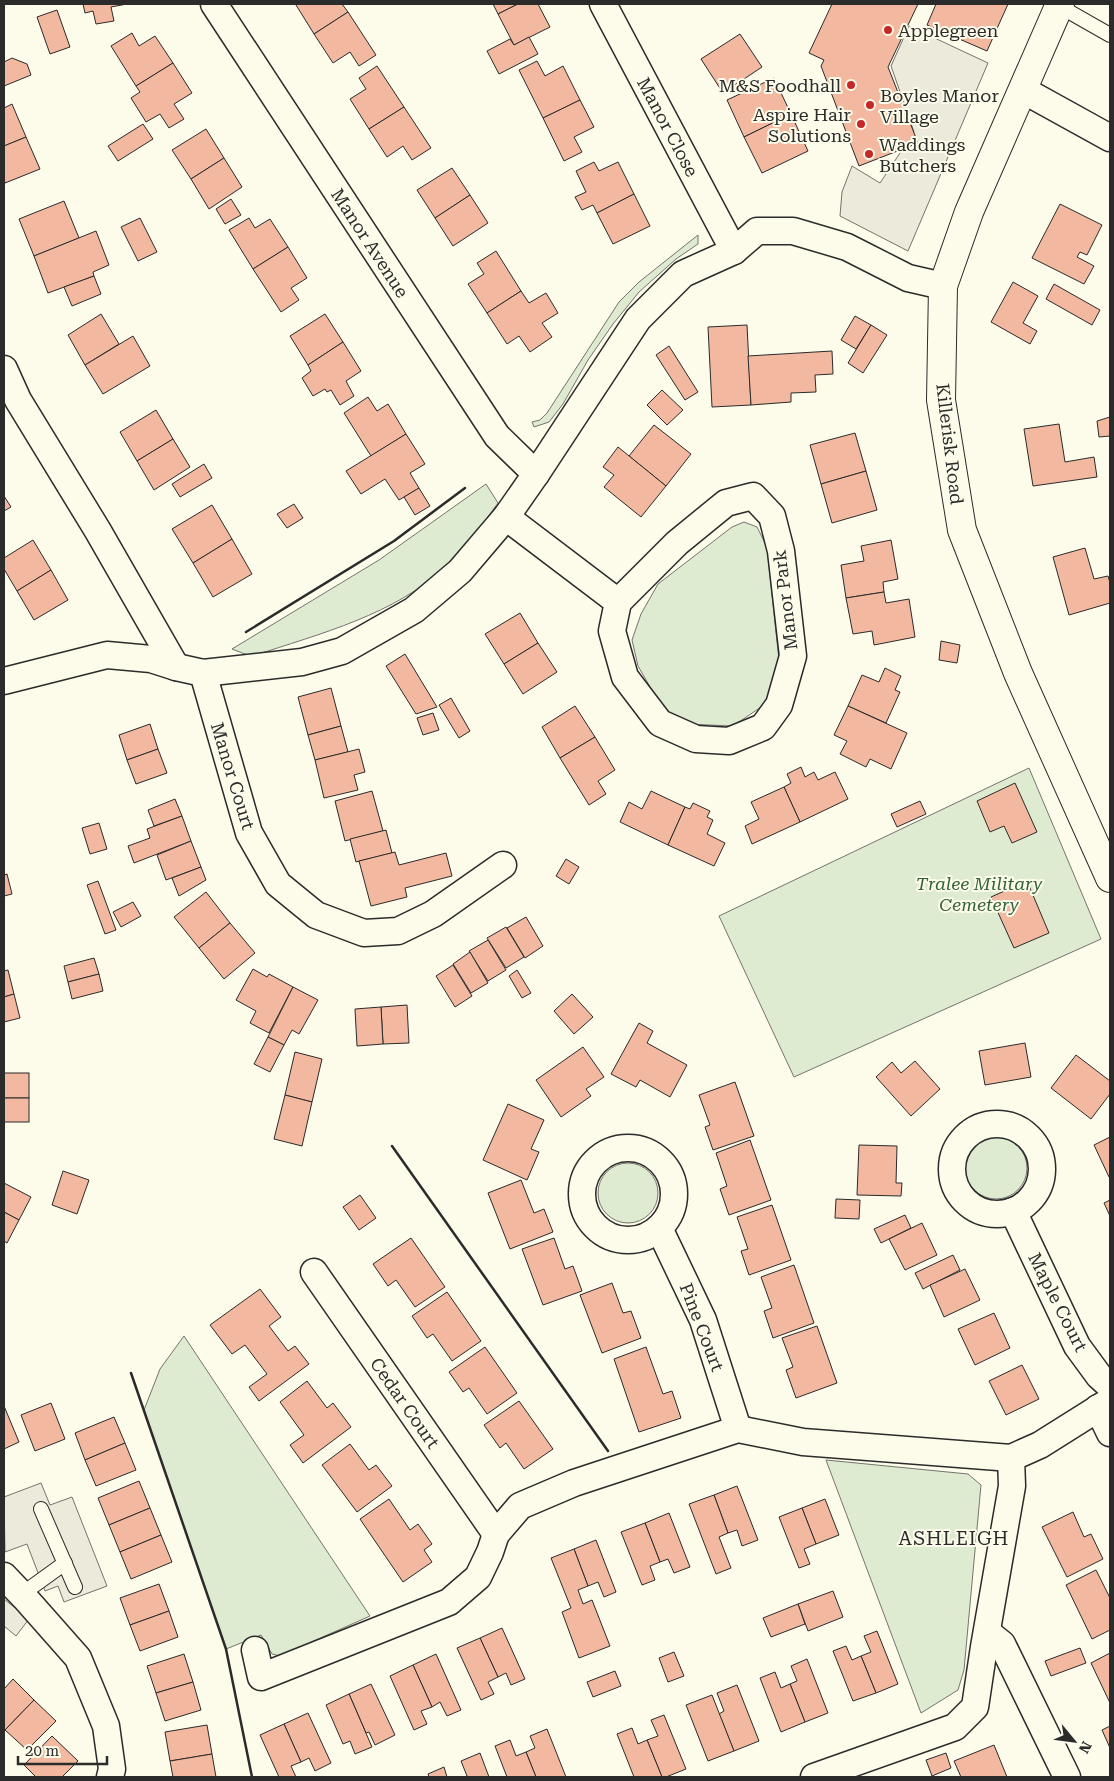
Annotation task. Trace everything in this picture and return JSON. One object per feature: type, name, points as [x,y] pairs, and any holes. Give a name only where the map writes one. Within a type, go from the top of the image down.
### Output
[{"type":"main road","name":"Killerisk Road","points":[[1060,5],[968,212],[943,286],[941,400],[962,530],[1018,673],[1109,871]]},
{"type":"street","name":"Manor Avenue","points":[[214,4],[497,436],[536,474]]},
{"type":"street","name":"Manor Close","points":[[603,4],[734,251]]},
{"type":"street","points":[[1023,90],[1110,138]]},
{"type":"street","points":[[4,681],[107,655],[152,659],[203,673],[302,662],[342,651],[414,610],[460,571],[506,517],[638,319],[683,274],[734,251],[757,232],[793,231],[847,247],[908,278],[943,286]]},
{"type":"street","points":[[4,369],[18,400],[98,531],[176,667]]},
{"type":"street","name":"Manor Park","points":[[753,496],[772,516],[781,551],[793,656],[779,705],[763,727],[729,741],[696,739],[660,723],[625,677],[612,631],[618,602],[677,543],[726,502],[753,496]]},
{"type":"street","points":[[506,517],[618,602]]},
{"type":"street","name":"Manor Court","points":[[203,673],[249,833],[278,884],[316,915],[364,933],[398,930],[433,914],[503,865]]},
{"type":"street","name":"Maple Court","points":[[1013,1211],[1077,1346],[1099,1376],[1106,1399],[1110,1433]]},
{"type":"street","name":"Pine Court","points":[[659,1228],[703,1320],[738,1429]]},
{"type":"street","name":"Cedar Court","points":[[314,1272],[496,1534]]},
{"type":"street","points":[[255,1650],[261,1677],[449,1602],[478,1577],[496,1534],[520,1506],[565,1487],[738,1429],[804,1442],[1011,1458],[1040,1445],[1106,1399]]},
{"type":"street","points":[[814,1777],[956,1727],[975,1707],[1012,1486],[1011,1458]]},
{"type":"street","points":[[4,1576],[78,1658],[106,1726],[112,1769],[110,1777]]},
{"type":"street","points":[[987,1632],[1002,1644],[1067,1777]]},
{"type":"lane","points":[[1060,5],[1110,35]]},
{"type":"lane","points":[[41,1509],[75,1587]]},
{"type":"lane","points":[[22,1594],[65,1564]]},
{"type":"green space","points":[[698,235],[698,244],[676,259],[639,292],[613,324],[588,360],[563,404],[549,422],[534,427],[532,422],[540,420],[547,413],[619,302],[639,282]]},
{"type":"green space","points":[[486,484],[498,503],[459,555],[416,590],[368,616],[265,652],[250,656],[232,649],[379,560]]},
{"type":"green space","points":[[744,522],[757,527],[767,547],[780,670],[775,686],[761,707],[733,726],[685,724],[664,711],[638,666],[632,640],[641,614],[658,584],[732,527]]},
{"type":"green space","name":"Tralee Military Cemetery","points":[[1029,768],[1101,939],[794,1077],[719,916]]},
{"type":"green space","points":[[996,1137],[1008,1139],[1018,1146],[1025,1156],[1027,1168],[1025,1180],[1018,1190],[1008,1197],[996,1199],[984,1197],[974,1190],[967,1180],[965,1168],[967,1156],[974,1146],[984,1139]]},
{"type":"green space","points":[[628,1163],[645,1168],[653,1176],[658,1193],[653,1210],[645,1218],[628,1223],[611,1218],[603,1210],[598,1193],[603,1176],[611,1168]]},
{"type":"green space","points":[[184,1336],[370,1616],[280,1656],[272,1654],[261,1635],[226,1649],[144,1410],[160,1369]]},
{"type":"green space","points":[[826,1460],[968,1474],[981,1485],[964,1670],[958,1690],[921,1713]]},
{"type":"shaded area","points":[[909,26],[988,63],[908,251],[840,216],[842,192],[852,166],[880,183],[914,132],[891,66]]},
{"type":"shaded area","points":[[41,1483],[50,1505],[72,1497],[107,1586],[64,1602],[58,1586],[45,1591],[27,1544],[5,1552],[4,1497]]},
{"type":"shaded area","points":[[4,1599],[29,1619],[16,1636],[4,1626]]},
{"type":"building","points":[[83,4],[127,4],[111,7],[114,21],[96,24],[93,11],[85,13]]},
{"type":"building","points":[[342,4],[348,12],[314,34],[296,5]]},
{"type":"building","points":[[493,4],[518,4],[498,14]]},
{"type":"building","points":[[518,4],[538,4],[550,27],[514,45],[498,14]]},
{"type":"building","name":"Boyles Manor Village","points":[[832,4],[918,4],[888,67],[918,143],[859,166],[821,66],[824,60],[809,53]]},
{"type":"building","points":[[936,4],[1008,4],[987,51],[927,25]]},
{"type":"building","points":[[57,10],[70,47],[50,54],[37,17]]},
{"type":"building","points":[[348,12],[376,55],[359,66],[350,52],[333,63],[314,34]]},
{"type":"building","points":[[132,33],[139,46],[155,36],[173,63],[136,86],[111,46]]},
{"type":"building","points":[[740,34],[762,67],[723,93],[701,59]]},
{"type":"building","points":[[529,37],[538,54],[499,74],[487,51],[510,39],[514,45]]},
{"type":"building","points":[[12,58],[27,64],[31,75],[4,86],[4,62]]},
{"type":"building","points":[[537,61],[545,76],[563,66],[580,100],[543,118],[519,70]]},
{"type":"building","points":[[173,63],[192,93],[174,104],[184,119],[169,128],[160,114],[146,122],[131,98],[140,92],[136,86]]},
{"type":"building","points":[[377,66],[404,107],[369,129],[350,99],[366,89],[359,78]]},
{"type":"building","points":[[774,78],[791,114],[744,137],[727,100]]},
{"type":"building","points":[[580,100],[594,127],[574,137],[582,152],[564,161],[543,118]]},
{"type":"building","points":[[12,104],[26,137],[4,146],[4,108]]},
{"type":"building","points":[[404,107],[431,148],[412,160],[403,146],[387,157],[369,129]]},
{"type":"building","points":[[791,114],[808,151],[762,173],[744,137]]},
{"type":"building","points":[[143,124],[153,139],[118,161],[108,146]]},
{"type":"building","points":[[206,129],[224,158],[191,179],[172,150]]},
{"type":"building","points":[[26,137],[40,169],[5,183],[4,146]]},
{"type":"building","points":[[224,158],[242,187],[209,209],[191,179]]},
{"type":"building","points":[[594,162],[599,171],[618,162],[634,194],[597,213],[593,205],[582,210],[575,197],[586,192],[576,171]]},
{"type":"building","points":[[452,168],[470,195],[435,218],[417,190]]},
{"type":"building","points":[[634,194],[650,226],[613,244],[597,213]]},
{"type":"building","points":[[470,195],[488,223],[453,246],[435,218]]},
{"type":"building","points":[[231,199],[241,215],[225,224],[216,209]]},
{"type":"building","points":[[64,201],[79,238],[34,256],[19,219]]},
{"type":"building","points":[[1060,204],[1102,225],[1087,255],[1080,252],[1077,257],[1094,266],[1084,284],[1032,258]]},
{"type":"building","points":[[140,218],[157,252],[138,261],[121,227]]},
{"type":"building","points":[[249,218],[255,228],[270,219],[288,247],[253,269],[229,230]]},
{"type":"building","points":[[96,231],[109,265],[93,272],[94,276],[48,293],[34,256]]},
{"type":"building","points":[[288,247],[307,278],[291,288],[299,300],[281,312],[253,269]]},
{"type":"building","points":[[496,251],[521,291],[487,313],[468,284],[484,274],[477,263]]},
{"type":"building","points":[[94,276],[101,294],[72,306],[64,287]]},
{"type":"building","points":[[1013,282],[1038,296],[1023,323],[1037,331],[1030,344],[991,322]]},
{"type":"building","points":[[1054,284],[1100,310],[1092,325],[1046,299]]},
{"type":"building","points":[[521,291],[529,303],[546,293],[558,313],[542,323],[552,337],[530,352],[519,336],[507,344],[487,313]]},
{"type":"building","points":[[101,314],[119,344],[85,365],[68,335]]},
{"type":"building","points":[[325,314],[343,342],[308,365],[290,336]]},
{"type":"building","points":[[855,316],[871,325],[856,349],[841,340]]},
{"type":"building","points":[[747,325],[751,405],[712,407],[708,327]]},
{"type":"building","points":[[871,325],[887,335],[863,373],[848,363]]},
{"type":"building","points":[[133,336],[150,366],[103,394],[85,365]]},
{"type":"building","points":[[343,342],[361,371],[346,381],[354,396],[340,405],[331,390],[327,392],[325,389],[313,396],[302,378],[311,371],[308,365]]},
{"type":"building","points":[[669,346],[698,392],[685,400],[656,355]]},
{"type":"building","points":[[832,351],[833,374],[815,375],[816,392],[791,393],[791,402],[751,405],[748,356]]},
{"type":"building","points":[[662,390],[683,410],[667,425],[647,405]]},
{"type":"building","points":[[368,397],[377,411],[388,404],[406,434],[371,456],[344,413]]},
{"type":"building","points":[[156,410],[173,439],[137,461],[120,432]]},
{"type":"building","points":[[1110,417],[1110,436],[1099,437],[1097,421]]},
{"type":"building","points":[[1059,424],[1065,462],[1094,457],[1097,477],[1033,486],[1024,429]]},
{"type":"building","points":[[654,425],[691,454],[666,486],[629,456]]},
{"type":"building","points":[[855,433],[866,471],[821,484],[810,445]]},
{"type":"building","points":[[406,434],[425,464],[410,473],[419,488],[399,500],[385,479],[361,494],[346,471]]},
{"type":"building","points":[[173,439],[190,467],[154,490],[137,461]]},
{"type":"building","points":[[618,447],[666,486],[641,517],[604,487],[614,475],[603,467]]},
{"type":"building","points":[[204,464],[212,478],[180,497],[172,484]]},
{"type":"building","points":[[866,471],[877,510],[832,523],[821,484]]},
{"type":"building","points":[[419,488],[430,506],[415,515],[404,497]]},
{"type":"building","points":[[4,496],[11,507],[4,511]]},
{"type":"building","points":[[294,504],[303,518],[287,528],[277,514]]},
{"type":"building","points":[[212,505],[232,539],[193,563],[172,529]]},
{"type":"building","points":[[232,539],[252,574],[213,597],[193,563]]},
{"type":"building","points":[[33,540],[51,570],[17,591],[4,569],[4,558]]},
{"type":"building","points":[[891,540],[898,579],[883,582],[884,592],[846,598],[841,565],[864,561],[861,546]]},
{"type":"building","points":[[1085,548],[1094,579],[1108,576],[1110,603],[1069,615],[1053,557]]},
{"type":"building","points":[[51,570],[68,600],[34,620],[17,591]]},
{"type":"building","points":[[884,592],[886,603],[909,599],[915,637],[874,645],[872,631],[853,634],[846,598]]},
{"type":"building","points":[[520,613],[538,643],[504,664],[485,634]]},
{"type":"building","points":[[941,641],[960,645],[957,663],[939,660]]},
{"type":"building","points":[[538,643],[557,672],[523,694],[504,664]]},
{"type":"building","points":[[405,654],[437,707],[416,714],[386,666]]},
{"type":"building","points":[[885,668],[901,676],[895,690],[900,692],[886,723],[848,706],[862,675],[879,682]]},
{"type":"building","points":[[331,688],[341,726],[308,735],[298,697]]},
{"type":"building","points":[[451,698],[470,731],[459,738],[439,705]]},
{"type":"building","points":[[575,706],[595,737],[560,758],[542,727]]},
{"type":"building","points":[[848,706],[907,733],[891,769],[870,759],[866,767],[840,754],[847,741],[834,735]]},
{"type":"building","points":[[433,713],[439,730],[423,735],[417,718]]},
{"type":"building","points":[[150,724],[158,749],[127,760],[119,735]]},
{"type":"building","points":[[341,726],[348,752],[315,760],[308,735]]},
{"type":"building","points":[[595,737],[615,770],[598,781],[606,794],[589,805],[560,758]]},
{"type":"building","points":[[158,749],[167,773],[136,784],[127,760]]},
{"type":"building","points":[[359,749],[365,772],[354,775],[358,790],[324,798],[315,760]]},
{"type":"building","points":[[801,767],[805,777],[814,772],[818,780],[835,772],[848,799],[800,822],[784,787],[791,783],[787,774]]},
{"type":"building","points":[[1015,783],[1037,832],[1012,843],[1004,826],[990,832],[977,801]]},
{"type":"building","points":[[784,787],[800,822],[752,844],[745,826],[759,819],[751,802]]},
{"type":"building","points":[[372,791],[383,831],[345,841],[335,801]]},
{"type":"building","points":[[651,791],[685,807],[668,845],[620,822],[629,802],[642,809]]},
{"type":"building","points":[[175,799],[182,816],[154,826],[148,810]]},
{"type":"building","points":[[920,801],[926,814],[897,827],[891,814]]},
{"type":"building","points":[[693,803],[710,811],[707,817],[713,820],[707,834],[725,843],[714,866],[668,845],[685,807],[690,809]]},
{"type":"building","points":[[182,816],[191,841],[134,863],[128,846],[150,838],[147,829]]},
{"type":"building","points":[[99,823],[107,849],[90,854],[82,828]]},
{"type":"building","points":[[386,830],[392,853],[356,862],[350,839]]},
{"type":"building","points":[[191,841],[201,867],[166,880],[157,855]]},
{"type":"building","points":[[395,852],[399,865],[446,853],[452,876],[405,888],[407,897],[371,906],[359,861]]},
{"type":"building","points":[[566,859],[579,867],[569,884],[556,876]]},
{"type":"building","points":[[201,867],[206,880],[179,896],[172,878]]},
{"type":"building","points":[[7,874],[12,894],[4,896],[4,875]]},
{"type":"building","points":[[98,881],[116,930],[105,934],[87,885]]},
{"type":"building","points":[[1027,881],[1049,933],[1014,948],[991,897]]},
{"type":"building","points":[[206,892],[230,923],[199,948],[174,917]]},
{"type":"building","points":[[133,902],[141,916],[121,927],[113,912]]},
{"type":"building","points":[[526,917],[543,946],[525,958],[507,928]]},
{"type":"building","points":[[230,923],[255,953],[224,979],[199,948]]},
{"type":"building","points":[[506,927],[524,957],[506,968],[487,938]]},
{"type":"building","points":[[488,940],[506,970],[488,981],[469,951]]},
{"type":"building","points":[[470,952],[488,983],[471,993],[453,964]]},
{"type":"building","points":[[94,958],[99,974],[68,982],[64,966]]},
{"type":"building","points":[[453,965],[472,996],[455,1007],[436,976]]},
{"type":"building","points":[[253,969],[267,977],[269,974],[293,987],[269,1033],[250,1023],[256,1011],[236,1000]]},
{"type":"building","points":[[8,970],[14,994],[4,997],[4,971]]},
{"type":"building","points":[[517,970],[531,993],[522,998],[509,976]]},
{"type":"building","points":[[99,974],[103,991],[72,999],[68,982]]},
{"type":"building","points":[[293,987],[318,1000],[299,1034],[292,1030],[284,1045],[268,1037]]},
{"type":"building","points":[[14,994],[20,1018],[4,1022],[4,997]]},
{"type":"building","points":[[572,994],[593,1017],[574,1034],[554,1011]]},
{"type":"building","points":[[407,1005],[409,1043],[383,1044],[381,1007]]},
{"type":"building","points":[[381,1007],[383,1044],[357,1046],[355,1009]]},
{"type":"building","points":[[639,1023],[653,1031],[647,1043],[687,1065],[670,1097],[640,1080],[636,1087],[611,1074]]},
{"type":"building","points":[[268,1037],[284,1045],[270,1072],[254,1064]]},
{"type":"building","points":[[1025,1043],[1031,1077],[985,1085],[979,1051]]},
{"type":"building","points":[[583,1047],[604,1077],[586,1089],[591,1096],[561,1117],[536,1080]]},
{"type":"building","points":[[295,1052],[322,1059],[312,1102],[285,1095]]},
{"type":"building","points":[[1076,1055],[1110,1081],[1110,1094],[1091,1119],[1051,1088]]},
{"type":"building","points":[[915,1061],[940,1089],[911,1116],[876,1077],[892,1062],[901,1073]]},
{"type":"building","points":[[4,1073],[29,1073],[29,1098],[4,1098]]},
{"type":"building","points":[[735,1082],[754,1136],[713,1150],[705,1127],[710,1125],[699,1095]]},
{"type":"building","points":[[285,1095],[312,1102],[302,1146],[274,1139]]},
{"type":"building","points":[[4,1098],[29,1098],[29,1122],[4,1122]]},
{"type":"building","points":[[508,1104],[544,1120],[531,1149],[539,1152],[527,1180],[483,1160]]},
{"type":"building","points":[[1110,1137],[1110,1176],[1109,1177],[1094,1145]]},
{"type":"building","points":[[750,1140],[771,1200],[729,1215],[720,1189],[727,1186],[716,1153]]},
{"type":"building","points":[[859,1145],[897,1146],[896,1183],[902,1183],[901,1196],[857,1195]]},
{"type":"building","points":[[63,1171],[89,1180],[77,1214],[52,1205]]},
{"type":"building","points":[[521,1180],[534,1213],[544,1209],[553,1232],[510,1249],[488,1193]]},
{"type":"building","points":[[4,1183],[31,1197],[19,1220],[4,1212]]},
{"type":"building","points":[[360,1195],[376,1218],[359,1230],[343,1207]]},
{"type":"building","points":[[836,1199],[860,1200],[859,1219],[835,1218]]},
{"type":"building","points":[[1110,1200],[1110,1216],[1104,1203]]},
{"type":"building","points":[[772,1205],[791,1260],[749,1275],[741,1251],[748,1249],[737,1217]]},
{"type":"building","points":[[4,1212],[19,1220],[7,1243],[4,1241]]},
{"type":"building","points":[[905,1215],[911,1228],[881,1243],[874,1229]]},
{"type":"building","points":[[922,1223],[937,1255],[905,1270],[889,1239]]},
{"type":"building","points":[[411,1238],[445,1287],[415,1307],[396,1280],[388,1286],[373,1264]]},
{"type":"building","points":[[554,1238],[565,1269],[573,1266],[582,1291],[543,1305],[522,1249]]},
{"type":"building","points":[[953,1255],[960,1270],[923,1289],[915,1273]]},
{"type":"building","points":[[794,1265],[814,1323],[773,1338],[764,1311],[772,1308],[761,1277]]},
{"type":"building","points":[[965,1269],[980,1300],[944,1317],[930,1285]]},
{"type":"building","points":[[612,1283],[623,1313],[631,1311],[641,1338],[602,1353],[580,1295]]},
{"type":"building","points":[[260,1289],[281,1317],[269,1326],[288,1351],[295,1346],[309,1364],[259,1401],[249,1387],[267,1374],[245,1345],[232,1354],[210,1325]]},
{"type":"building","points":[[447,1292],[481,1341],[452,1361],[433,1334],[427,1338],[412,1316]]},
{"type":"building","points":[[994,1313],[1010,1348],[975,1365],[958,1329]]},
{"type":"building","points":[[817,1326],[837,1383],[796,1398],[786,1370],[793,1367],[782,1338]]},
{"type":"building","points":[[485,1347],[517,1393],[487,1414],[469,1388],[463,1392],[449,1372]]},
{"type":"building","points":[[646,1347],[663,1394],[672,1391],[681,1418],[639,1432],[614,1359]]},
{"type":"building","points":[[1022,1365],[1039,1399],[1006,1415],[989,1381]]},
{"type":"building","points":[[307,1381],[327,1408],[333,1403],[351,1427],[303,1463],[290,1445],[304,1435],[280,1402]]},
{"type":"building","points":[[519,1401],[553,1449],[524,1469],[506,1443],[500,1448],[484,1425]]},
{"type":"building","points":[[51,1403],[65,1439],[35,1451],[21,1415]]},
{"type":"building","points":[[4,1406],[19,1442],[4,1449]]},
{"type":"building","points":[[114,1417],[125,1443],[85,1460],[75,1433]]},
{"type":"building","points":[[125,1443],[136,1470],[96,1486],[85,1460]]},
{"type":"building","points":[[350,1444],[369,1470],[376,1465],[392,1486],[357,1512],[322,1465]]},
{"type":"building","points":[[139,1481],[150,1508],[109,1525],[98,1498]]},
{"type":"building","points":[[737,1486],[758,1540],[742,1546],[737,1530],[728,1533],[714,1495]]},
{"type":"building","points":[[714,1495],[728,1533],[719,1537],[731,1568],[716,1574],[689,1504]]},
{"type":"building","points":[[389,1499],[410,1530],[418,1524],[432,1544],[424,1550],[432,1562],[403,1582],[360,1519]]},
{"type":"building","points":[[825,1499],[839,1535],[816,1544],[802,1508]]},
{"type":"building","points":[[150,1508],[161,1535],[120,1552],[109,1525]]},
{"type":"building","points":[[802,1508],[816,1544],[804,1549],[810,1564],[799,1568],[779,1517]]},
{"type":"building","points":[[1073,1512],[1084,1537],[1091,1534],[1103,1559],[1067,1577],[1042,1527]]},
{"type":"building","points":[[669,1513],[690,1567],[674,1573],[668,1559],[660,1562],[645,1523]]},
{"type":"building","points":[[645,1523],[660,1562],[650,1566],[655,1580],[642,1585],[621,1532]]},
{"type":"building","points":[[161,1535],[172,1562],[131,1579],[120,1552]]},
{"type":"building","points":[[596,1540],[616,1592],[604,1597],[598,1582],[588,1586],[574,1549]]},
{"type":"building","points":[[574,1549],[588,1586],[578,1590],[583,1604],[592,1600],[610,1646],[579,1658],[562,1612],[571,1608],[551,1558]]},
{"type":"building","points":[[1096,1570],[1110,1598],[1110,1630],[1092,1639],[1066,1585]]},
{"type":"building","points":[[159,1584],[169,1611],[130,1625],[120,1598]]},
{"type":"building","points":[[833,1591],[843,1617],[808,1631],[798,1604]]},
{"type":"building","points":[[798,1604],[805,1624],[771,1637],[763,1618]]},
{"type":"building","points":[[169,1611],[178,1637],[140,1651],[130,1625]]},
{"type":"building","points":[[502,1628],[525,1679],[511,1685],[506,1673],[498,1677],[480,1638]]},
{"type":"building","points":[[877,1631],[898,1684],[876,1693],[861,1656],[871,1652],[864,1636]]},
{"type":"building","points":[[480,1638],[498,1677],[488,1682],[494,1694],[481,1700],[457,1648]]},
{"type":"building","points":[[846,1646],[852,1660],[861,1656],[876,1693],[853,1701],[833,1651]]},
{"type":"building","points":[[1080,1648],[1086,1663],[1051,1676],[1045,1661]]},
{"type":"building","points":[[674,1652],[684,1676],[668,1682],[659,1658]]},
{"type":"building","points":[[1110,1653],[1110,1703],[1091,1663]]},
{"type":"building","points":[[184,1654],[193,1682],[156,1693],[147,1666]]},
{"type":"building","points":[[436,1654],[461,1710],[447,1716],[440,1702],[432,1707],[413,1665]]},
{"type":"building","points":[[807,1659],[828,1713],[805,1722],[790,1684],[797,1681],[791,1666]]},
{"type":"building","points":[[413,1665],[432,1707],[421,1711],[427,1724],[414,1730],[390,1676]]},
{"type":"building","points":[[615,1671],[621,1686],[593,1697],[587,1682]]},
{"type":"building","points":[[775,1672],[781,1688],[790,1684],[805,1722],[781,1732],[760,1678]]},
{"type":"building","points":[[13,1679],[34,1700],[5,1730],[4,1689]]},
{"type":"building","points":[[193,1682],[201,1710],[165,1721],[156,1693]]},
{"type":"building","points":[[371,1684],[395,1735],[375,1745],[369,1732],[366,1733],[349,1694]]},
{"type":"building","points":[[737,1685],[759,1741],[734,1751],[719,1714],[724,1711],[717,1693]]},
{"type":"building","points":[[349,1694],[372,1747],[355,1754],[350,1741],[343,1744],[326,1705]]},
{"type":"building","points":[[712,1695],[734,1751],[708,1761],[686,1705]]},
{"type":"building","points":[[34,1700],[56,1721],[27,1750],[5,1730]]},
{"type":"building","points":[[308,1713],[331,1763],[315,1771],[309,1758],[301,1762],[284,1724]]},
{"type":"building","points":[[664,1715],[686,1769],[662,1777],[647,1740],[658,1736],[651,1720]]},
{"type":"building","points":[[284,1724],[301,1762],[291,1766],[296,1777],[279,1777],[260,1735]]},
{"type":"building","points":[[207,1725],[212,1754],[170,1761],[165,1732]]},
{"type":"building","points":[[1110,1726],[1110,1748],[1102,1730]]},
{"type":"building","points":[[632,1728],[638,1744],[647,1740],[662,1777],[634,1777],[617,1734]]},
{"type":"building","points":[[547,1729],[566,1777],[536,1777],[526,1752],[535,1748],[530,1736]]},
{"type":"building","points":[[52,1736],[78,1761],[62,1777],[36,1777],[24,1765]]},
{"type":"building","points":[[510,1740],[516,1756],[526,1752],[536,1777],[507,1777],[495,1746]]},
{"type":"building","points":[[994,1745],[1007,1777],[961,1777],[954,1761]]},
{"type":"building","points":[[480,1753],[489,1777],[464,1777],[467,1776],[461,1761]]},
{"type":"building","points":[[946,1753],[951,1768],[932,1776],[926,1760]]},
{"type":"building","points":[[212,1754],[216,1777],[173,1777],[170,1761]]},
{"type":"building","points":[[444,1767],[447,1777],[429,1777],[428,1774]]},
{"type":"wall","points":[[246,632],[394,541],[465,488]]},
{"type":"wall","points":[[392,1146],[608,1451]]},
{"type":"wall","points":[[131,1373],[226,1649],[252,1777]]},
{"type":"place","name":"Applegreen","points":[[888,30]]},
{"type":"place","name":"M&S Foodhall","points":[[851,85]]},
{"type":"place","name":"Boyles Manor Village","points":[[870,105]]},
{"type":"place","name":"Aspire Hair Solutions","points":[[861,124]]},
{"type":"place","name":"Waddings Butchers","points":[[869,154]]},
{"type":"district","name":"ASHLEIGH","points":[[954,1538]]}]
